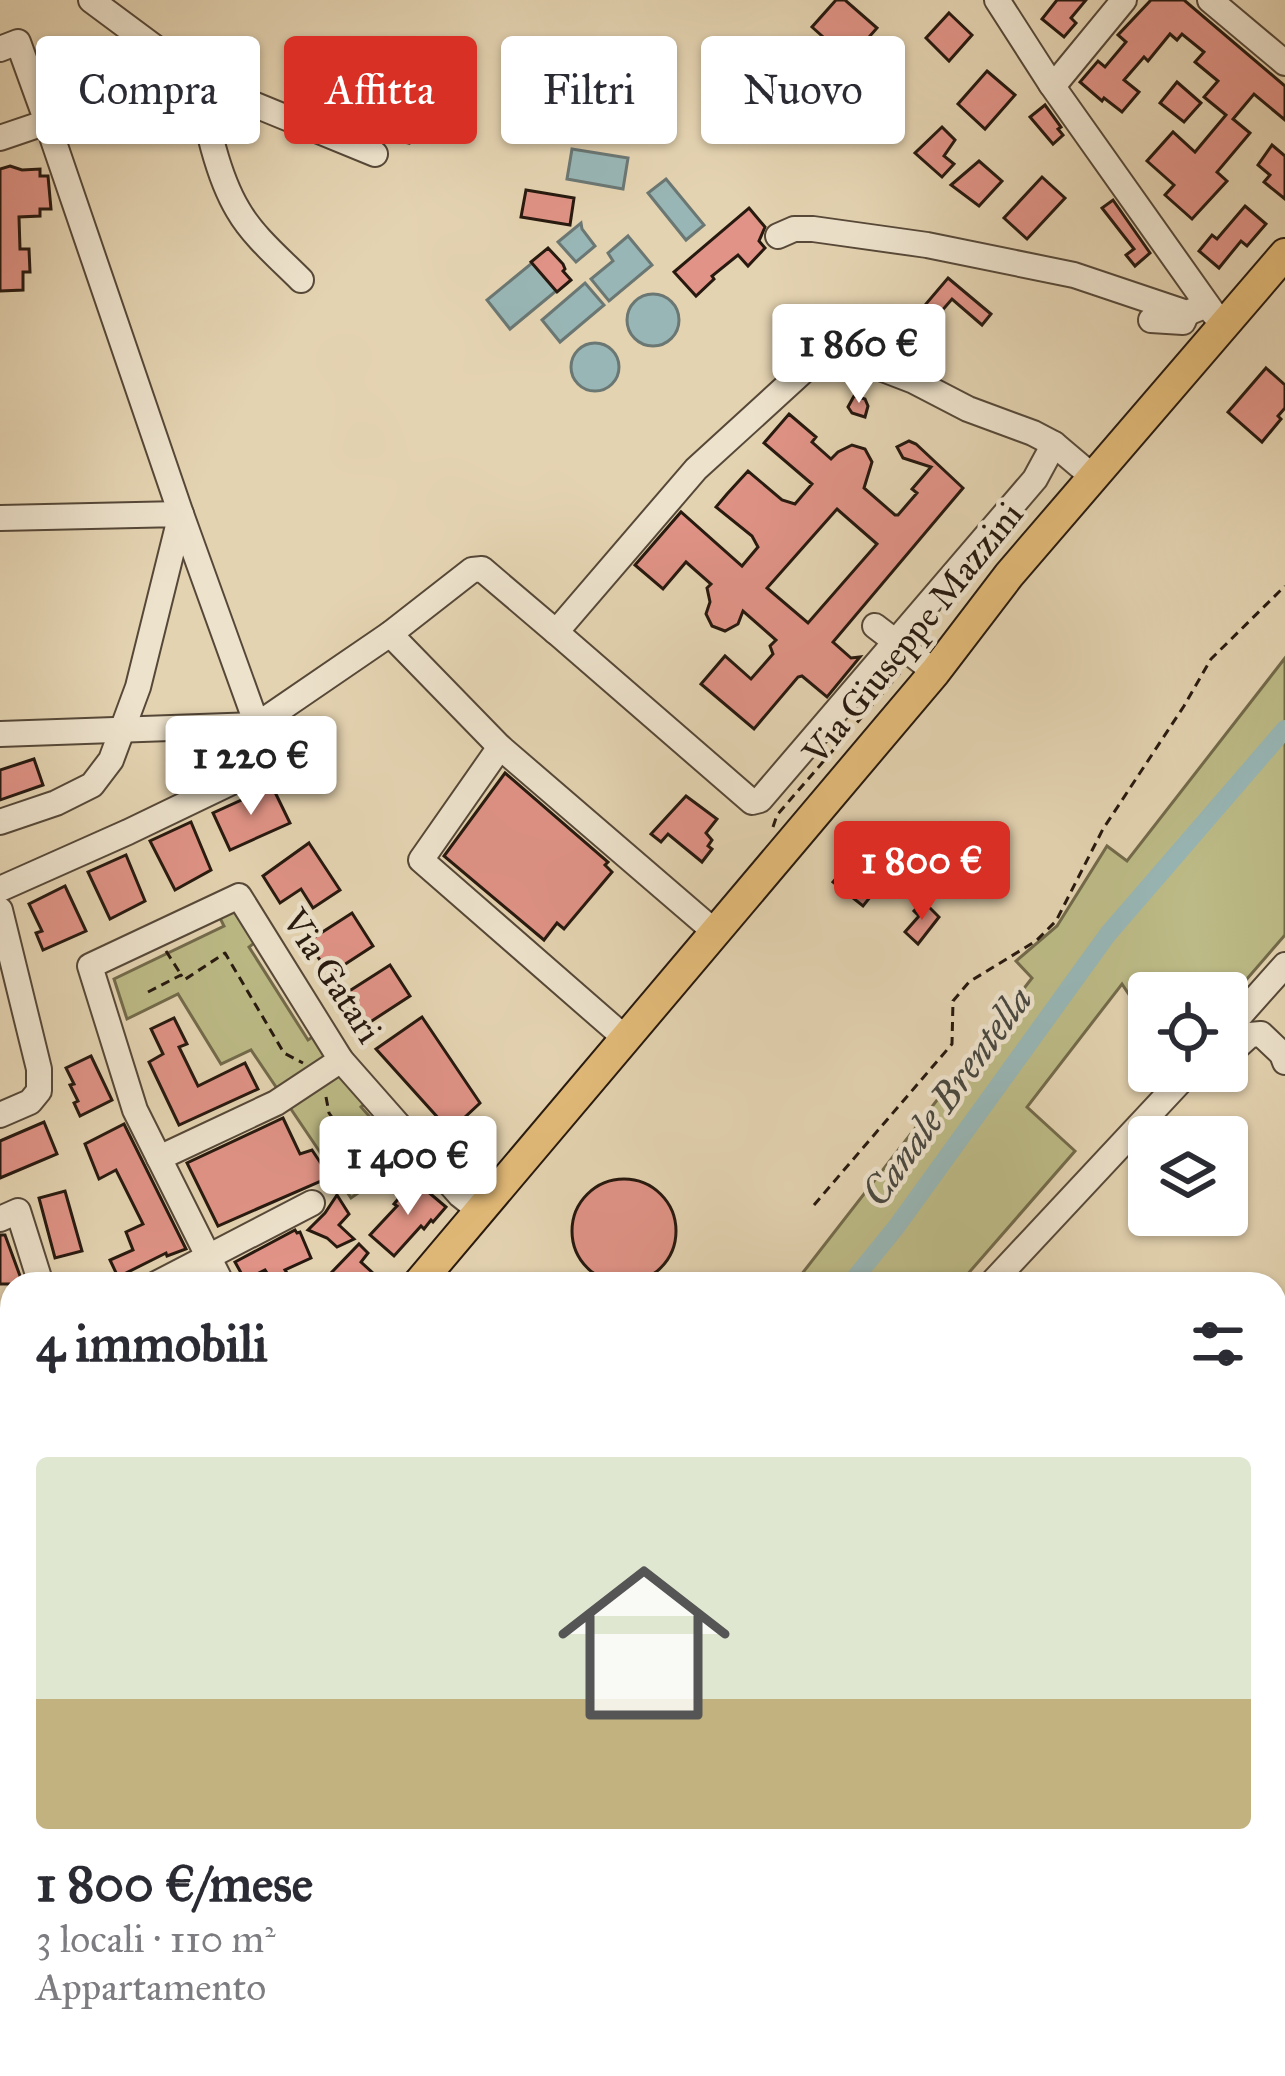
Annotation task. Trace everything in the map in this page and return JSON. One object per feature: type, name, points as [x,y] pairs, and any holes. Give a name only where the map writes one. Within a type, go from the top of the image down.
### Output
[{"type":"main road","name":"Via Giuseppe Mazzini","points":[[428,1272],[935,672],[1093,477],[1207,314],[1285,254]]},
{"type":"street","points":[[92,0],[140,36]]},
{"type":"street","points":[[997,0],[1207,314]]},
{"type":"street","points":[[1051,85],[1124,0]]},
{"type":"street","points":[[1210,0],[1285,63]]},
{"type":"street","points":[[0,49],[18,42],[36,92]]},
{"type":"street","points":[[260,107],[375,154]]},
{"type":"street","points":[[0,138],[36,126]]},
{"type":"street","points":[[0,889],[265,766],[269,758],[55,144]]},
{"type":"street","points":[[214,144],[237,209],[301,280]]},
{"type":"street","points":[[778,236],[794,229],[813,230],[928,245],[1074,275],[1207,314]]},
{"type":"street","points":[[1151,320],[1183,322],[1207,314]]},
{"type":"street","points":[[556,632],[696,469],[824,353],[836,351],[1033,433],[1093,477]]},
{"type":"street","points":[[0,734],[257,725],[472,570],[482,569],[752,802],[760,800],[1035,479],[1054,444]]},
{"type":"street","points":[[0,518],[181,514]]},
{"type":"street","points":[[0,822],[56,803],[92,784],[111,760],[138,687],[181,514]]},
{"type":"street","points":[[874,626],[935,672]]},
{"type":"street","points":[[389,634],[500,747],[715,932]]},
{"type":"street","points":[[500,747],[421,860],[625,1038]]},
{"type":"street","name":"Via Gatari","points":[[159,1158],[135,1110],[90,966],[239,896],[331,1066],[480,1211]]},
{"type":"street","points":[[0,910],[39,1069],[39,1091],[30,1102],[0,1115]]},
{"type":"street","points":[[1248,1006],[1285,965]]},
{"type":"street","points":[[1248,1038],[1261,1034],[1285,1062]]},
{"type":"street","points":[[216,1272],[159,1158],[276,1103],[331,1066]]},
{"type":"street","points":[[1002,1272],[1170,1092]]},
{"type":"street","points":[[180,1272],[312,1203]]},
{"type":"street","points":[[0,1219],[19,1210],[37,1272]]},
{"type":"path","points":[[814,1205],[952,1043],[953,1001],[969,982],[1036,941],[1056,921],[1103,829],[1211,659],[1285,586]]},
{"type":"path","points":[[158,934],[184,980],[225,953],[284,1053],[331,1066],[329,1113],[363,1162]]},
{"type":"path","points":[[148,992],[181,975]]},
{"type":"shaded area","points":[[1285,658],[1285,935],[1248,978],[1248,972],[1128,972],[1128,993],[1122,984],[1027,1107],[1075,1151],[969,1272],[803,1272],[1032,978],[1016,961],[1057,926],[1107,846],[1127,861]]},
{"type":"shaded area","points":[[237,907],[258,940],[249,947],[308,1040],[317,1034],[368,1101],[361,1107],[395,1145],[402,1140],[446,1188],[441,1192],[406,1160],[351,1198],[251,1050],[221,1064],[178,994],[127,1019],[114,979],[224,926],[219,916]]},
{"type":"water","points":[[572,149],[628,158],[623,189],[567,179]]},
{"type":"water","points":[[666,179],[704,225],[686,240],[648,193]]},
{"type":"water","points":[[581,223],[595,246],[576,262],[558,242]]},
{"type":"water","points":[[628,236],[652,265],[609,301],[591,279],[613,261],[608,253]]},
{"type":"water","points":[[532,263],[556,291],[510,329],[487,300]]},
{"type":"water","points":[[585,283],[604,305],[560,342],[542,320]]},
{"type":"water","points":[[653,294],[671,302],[679,320],[671,338],[653,346],[635,338],[627,320],[635,302]]},
{"type":"water","points":[[595,343],[612,350],[619,367],[612,384],[595,391],[578,384],[571,367],[578,350]]},
{"type":"building","points":[[836,0],[845,0],[877,28],[870,36],[822,36],[812,27]]},
{"type":"building","points":[[1057,0],[1086,0],[1071,18],[1076,23],[1064,37],[1042,19]]},
{"type":"building","points":[[1151,0],[1184,0],[1285,86],[1285,120],[1254,94],[1233,119],[1250,133],[1217,172],[1227,181],[1192,219],[1165,195],[1174,185],[1147,161],[1173,132],[1195,152],[1226,115],[1204,97],[1218,81],[1195,62],[1204,52],[1182,34],[1177,40],[1170,34],[1124,80],[1139,92],[1122,112],[1080,82],[1098,61],[1105,67],[1126,42],[1118,35]]},
{"type":"building","points":[[949,13],[972,35],[949,61],[926,38]]},
{"type":"building","points":[[987,71],[1015,95],[985,129],[958,104]]},
{"type":"building","points":[[1177,82],[1201,103],[1184,122],[1160,103]]},
{"type":"building","points":[[1045,105],[1063,135],[1053,144],[1030,117]]},
{"type":"building","points":[[942,127],[955,140],[944,156],[954,164],[942,177],[915,153]]},
{"type":"building","points":[[1272,145],[1285,156],[1285,199],[1264,182],[1270,175],[1258,165]]},
{"type":"building","points":[[979,161],[1002,181],[979,206],[951,185]]},
{"type":"building","points":[[0,169],[40,169],[40,176],[48,176],[51,209],[40,209],[40,216],[19,217],[20,249],[29,249],[30,272],[23,272],[23,290],[0,291]]},
{"type":"building","points":[[1042,177],[1065,198],[1027,239],[1004,218]]},
{"type":"building","points":[[526,190],[574,198],[570,225],[521,217]]},
{"type":"building","points":[[1113,200],[1150,253],[1135,266],[1126,255],[1134,249],[1102,208]]},
{"type":"building","points":[[1245,206],[1266,224],[1247,246],[1241,241],[1219,268],[1199,251],[1212,235],[1217,239]]},
{"type":"building","points":[[749,208],[765,227],[759,241],[765,248],[748,266],[738,255],[696,296],[674,272]]},
{"type":"building","points":[[548,248],[571,280],[557,292],[531,262]]},
{"type":"building","points":[[948,278],[991,314],[982,325],[952,299],[926,329],[914,318]]},
{"type":"building","points":[[1266,368],[1285,385],[1285,408],[1262,442],[1228,412]]},
{"type":"building","points":[[854,396],[865,399],[865,417],[848,407]]},
{"type":"building","points":[[789,414],[816,437],[812,442],[831,459],[852,445],[865,449],[872,462],[864,488],[895,515],[917,493],[912,489],[931,467],[903,458],[897,447],[909,441],[963,488],[833,642],[851,658],[860,657],[827,697],[798,677],[754,729],[701,684],[725,656],[751,679],[773,654],[770,646],[776,640],[743,611],[738,624],[725,631],[712,626],[706,614],[711,584],[686,562],[663,589],[635,565],[681,512],[742,566],[758,547],[752,536],[716,507],[727,494],[748,471],[782,500],[795,504],[812,484],[764,443]],"holes":[[[837,509],[877,544],[808,623],[767,588]]]},
{"type":"building","points":[[34,759],[43,785],[0,800],[0,770]]},
{"type":"building","points":[[505,773],[608,862],[605,865],[612,872],[564,929],[557,923],[544,940],[444,856]]},
{"type":"building","points":[[272,786],[290,823],[230,850],[213,813]]},
{"type":"building","points":[[686,796],[717,819],[706,833],[712,849],[702,862],[668,834],[661,842],[651,834]]},
{"type":"building","points":[[191,822],[211,870],[175,890],[150,841]]},
{"type":"building","points":[[309,843],[340,890],[313,908],[301,889],[280,903],[263,876]]},
{"type":"building","points":[[863,846],[892,870],[863,906],[833,882]]},
{"type":"building","points":[[126,855],[145,901],[110,919],[88,872]]},
{"type":"building","points":[[65,886],[86,931],[43,950],[36,933],[42,931],[29,904]]},
{"type":"building","points":[[923,901],[939,917],[918,944],[905,932],[919,916],[914,911]]},
{"type":"building","points":[[352,913],[373,946],[330,974],[307,942]]},
{"type":"building","points":[[390,965],[410,996],[361,1028],[340,997]]},
{"type":"building","points":[[422,1017],[480,1103],[450,1131],[376,1049]]},
{"type":"building","points":[[174,1018],[187,1044],[179,1047],[198,1086],[245,1063],[258,1089],[179,1125],[149,1062],[163,1054],[151,1029]]},
{"type":"building","points":[[91,1056],[112,1100],[80,1116],[66,1068]]},
{"type":"building","points":[[283,1118],[300,1154],[312,1150],[330,1177],[218,1226],[187,1163]]},
{"type":"building","points":[[44,1122],[57,1154],[0,1178],[0,1141]]},
{"type":"building","points":[[124,1124],[186,1249],[166,1253],[128,1272],[116,1272],[110,1260],[133,1250],[126,1232],[143,1224],[116,1170],[99,1179],[85,1144]]},
{"type":"building","points":[[414,1180],[446,1207],[394,1256],[370,1235]]},
{"type":"building","points":[[614,1180],[634,1180],[653,1188],[667,1202],[675,1221],[672,1251],[656,1272],[592,1272],[573,1241],[573,1221],[581,1202],[595,1188]]},
{"type":"building","points":[[65,1191],[82,1251],[55,1258],[39,1198]]},
{"type":"building","points":[[337,1195],[349,1214],[339,1225],[354,1239],[337,1247],[308,1230]]},
{"type":"building","points":[[295,1230],[311,1258],[286,1272],[241,1272],[235,1262]]},
{"type":"building","points":[[0,1235],[5,1235],[19,1272],[0,1272]]},
{"type":"building","points":[[359,1244],[368,1253],[361,1262],[372,1272],[332,1272]]},
{"type":"waterway","name":"Canale Brentella","points":[[860,1272],[1108,934],[1285,729]]}]
